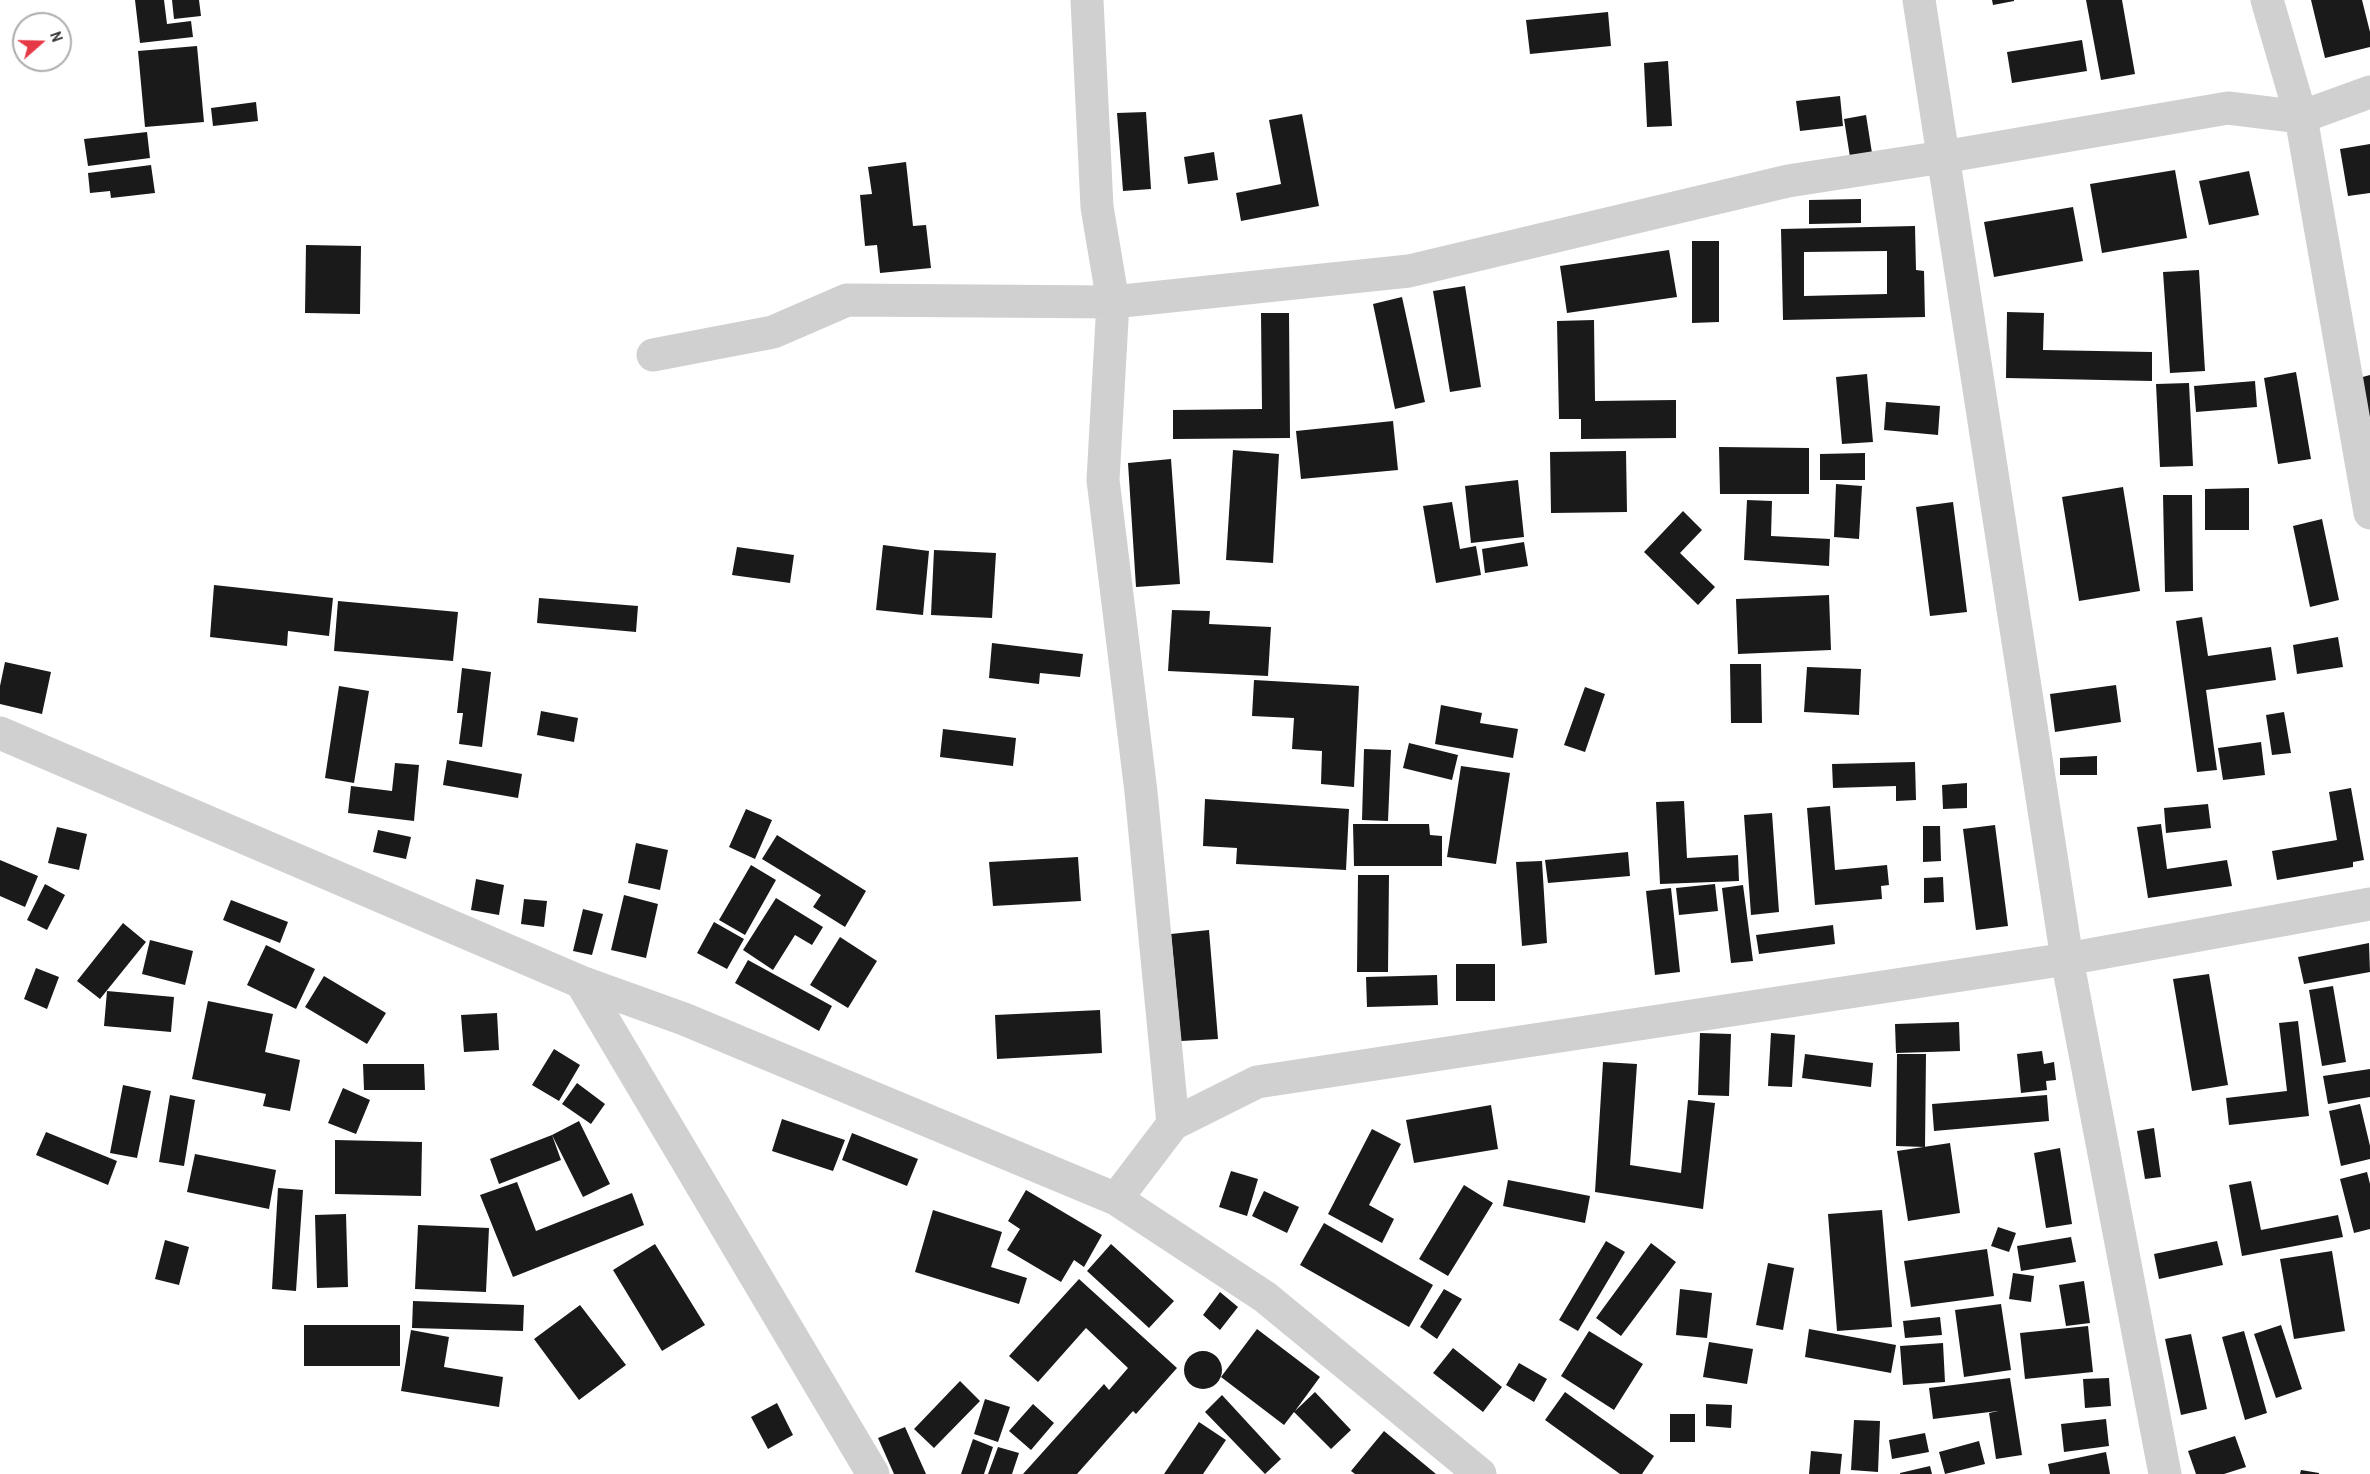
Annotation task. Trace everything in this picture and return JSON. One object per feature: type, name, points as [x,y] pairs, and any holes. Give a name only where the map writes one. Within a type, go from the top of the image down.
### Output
[{"type":"street","points":[[1087,0],[1097,207],[1113,302],[1102,480],[1142,792],[1173,1124]]},
{"type":"street","points":[[1919,0],[2067,959],[2165,1474]]},
{"type":"street","points":[[2267,0],[2301,117],[2370,513]]},
{"type":"street","points":[[652,355],[773,332],[847,300],[1113,302],[1409,271],[1788,181],[1943,158],[2228,108],[2301,117],[2370,92]]},
{"type":"street","points":[[0,733],[580,982],[684,1019],[1116,1199],[1265,1298],[1480,1474]]},
{"type":"street","points":[[1116,1199],[1173,1124],[1257,1082],[2067,959],[2370,904]]},
{"type":"street","points":[[580,982],[873,1474]]},
{"type":"building","points":[[135,0],[164,0],[167,24],[191,21],[193,37],[140,43]]},
{"type":"building","points":[[172,0],[199,0],[201,16],[174,19]]},
{"type":"building","points":[[1992,0],[2014,0],[2014,1],[1993,5]]},
{"type":"building","points":[[2086,0],[2122,0],[2135,74],[2101,80]]},
{"type":"building","points":[[2311,0],[2362,0],[2370,32],[2370,47],[2325,58]]},
{"type":"building","points":[[1608,12],[1611,46],[1530,54],[1526,20]]},
{"type":"building","points":[[2082,40],[2087,71],[2012,83],[2007,52]]},
{"type":"building","points":[[197,46],[204,122],[145,127],[138,51]]},
{"type":"building","points":[[1668,61],[1672,126],[1647,127],[1644,63]]},
{"type":"building","points":[[1840,96],[1843,126],[1800,131],[1796,101]]},
{"type":"building","points":[[256,102],[258,121],[213,126],[211,108]]},
{"type":"building","points":[[1146,112],[1151,189],[1123,191],[1117,113]]},
{"type":"building","points":[[1302,114],[1319,206],[1241,221],[1236,193],[1281,184],[1269,120]]},
{"type":"building","points":[[1866,115],[1872,153],[1850,157],[1844,119]]},
{"type":"building","points":[[147,132],[150,158],[88,166],[84,139]]},
{"type":"building","points":[[2370,144],[2370,193],[2348,196],[2340,149]]},
{"type":"building","points":[[1214,152],[1218,180],[1188,184],[1184,157]]},
{"type":"building","points":[[906,162],[913,226],[926,225],[931,268],[880,273],[877,245],[865,246],[860,195],[872,194],[868,167]]},
{"type":"building","points":[[151,165],[155,193],[111,198],[110,191],[90,193],[88,173]]},
{"type":"building","points":[[2175,170],[2187,238],[2102,253],[2090,184]]},
{"type":"building","points":[[2249,171],[2259,215],[2209,225],[2199,181]]},
{"type":"building","points":[[1861,199],[1861,223],[1809,224],[1809,200]]},
{"type":"building","points":[[2073,207],[2083,261],[1994,277],[1984,222]]},
{"type":"building","points":[[1915,226],[1916,270],[1924,271],[1925,317],[1783,320],[1781,229]],"holes":[[[1887,251],[1887,294],[1804,296],[1804,252]]]},
{"type":"building","points":[[1692,241],[1719,241],[1719,322],[1692,323]]},
{"type":"building","points":[[306,245],[361,246],[360,314],[305,313]]},
{"type":"building","points":[[1669,250],[1677,297],[1567,313],[1560,266]]},
{"type":"building","points":[[2199,270],[2205,371],[2170,373],[2163,272]]},
{"type":"building","points":[[1465,286],[1481,387],[1450,392],[1433,291]]},
{"type":"building","points":[[1402,297],[1425,402],[1395,409],[1373,304]]},
{"type":"building","points":[[2007,312],[2044,313],[2043,350],[2152,352],[2152,381],[2006,378]]},
{"type":"building","points":[[1261,313],[1289,313],[1290,438],[1173,439],[1173,410],[1262,409]]},
{"type":"building","points":[[1594,320],[1595,401],[1676,400],[1676,438],[1581,439],[1581,419],[1559,419],[1557,321]]},
{"type":"building","points":[[2296,372],[2311,459],[2278,464],[2264,378]]},
{"type":"building","points":[[1867,374],[1873,442],[1842,444],[1836,377]]},
{"type":"building","points":[[2370,375],[2370,426],[2359,378]]},
{"type":"building","points":[[2255,381],[2257,407],[2196,412],[2194,386]]},
{"type":"building","points":[[2189,383],[2193,466],[2160,467],[2156,384]]},
{"type":"building","points":[[1886,402],[1940,406],[1938,435],[1884,430]]},
{"type":"building","points":[[1393,421],[1398,470],[1301,479],[1296,431]]},
{"type":"building","points":[[1719,447],[1809,448],[1809,494],[1720,494]]},
{"type":"building","points":[[1233,450],[1279,454],[1273,563],[1226,560]]},
{"type":"building","points":[[1626,451],[1627,512],[1551,513],[1550,452]]},
{"type":"building","points":[[1865,453],[1865,480],[1820,480],[1820,454]]},
{"type":"building","points":[[1171,459],[1180,584],[1136,587],[1128,463]]},
{"type":"building","points":[[1518,480],[1524,537],[1471,543],[1465,486]]},
{"type":"building","points":[[1836,484],[1862,486],[1859,539],[1834,537]]},
{"type":"building","points":[[2123,487],[2140,591],[2079,601],[2062,497]]},
{"type":"building","points":[[2249,488],[2249,530],[2205,530],[2205,489]]},
{"type":"building","points":[[2163,495],[2192,495],[2193,591],[2165,592]]},
{"type":"building","points":[[1747,500],[1772,501],[1771,536],[1830,539],[1829,566],[1744,560]]},
{"type":"building","points":[[1452,502],[1460,549],[1476,546],[1481,575],[1436,583],[1423,506]]},
{"type":"building","points":[[1953,502],[1967,612],[1930,616],[1916,507]]},
{"type":"building","points":[[1683,511],[1702,530],[1680,553],[1715,587],[1698,605],[1644,552]]},
{"type":"building","points":[[2322,519],[2339,600],[2310,607],[2293,526]]},
{"type":"building","points":[[1524,542],[1528,566],[1485,573],[1482,549]]},
{"type":"building","points":[[883,545],[929,551],[923,615],[876,610]]},
{"type":"building","points":[[737,547],[794,555],[790,583],[732,575]]},
{"type":"building","points":[[934,550],[996,553],[992,618],[931,615]]},
{"type":"building","points":[[214,585],[333,598],[329,636],[288,631],[287,646],[210,637]]},
{"type":"building","points":[[1829,595],[1831,650],[1738,654],[1736,599]]},
{"type":"building","points":[[539,598],[638,606],[636,632],[537,623]]},
{"type":"building","points":[[338,601],[458,612],[453,661],[334,651]]},
{"type":"building","points":[[1172,610],[1210,611],[1209,624],[1271,627],[1268,676],[1168,671]]},
{"type":"building","points":[[2202,617],[2208,656],[2271,647],[2276,680],[2206,690],[2217,770],[2197,772],[2176,621]]},
{"type":"building","points":[[2338,637],[2343,667],[2297,674],[2293,645]]},
{"type":"building","points":[[992,643],[1083,654],[1080,677],[1040,673],[1039,684],[989,678]]},
{"type":"building","points":[[5,662],[51,672],[42,714],[0,704],[0,686]]},
{"type":"building","points":[[1730,664],[1761,664],[1762,723],[1731,723]]},
{"type":"building","points":[[1807,667],[1861,669],[1859,715],[1804,712]]},
{"type":"building","points":[[462,668],[491,672],[482,747],[459,744],[463,713],[457,713]]},
{"type":"building","points":[[1254,680],[1359,686],[1354,787],[1321,784],[1322,751],[1292,749],[1294,718],[1252,716]]},
{"type":"building","points":[[2116,685],[2121,722],[2055,732],[2050,694]]},
{"type":"building","points":[[339,686],[369,691],[354,783],[325,778]]},
{"type":"building","points":[[1585,687],[1605,694],[1585,752],[1564,745]]},
{"type":"building","points":[[1441,705],[1482,713],[1480,723],[1518,729],[1513,758],[1435,744]]},
{"type":"building","points":[[541,711],[578,718],[574,742],[537,735]]},
{"type":"building","points":[[2284,712],[2291,753],[2272,755],[2266,715]]},
{"type":"building","points":[[943,729],[1016,738],[1013,766],[940,757]]},
{"type":"building","points":[[2261,742],[2265,775],[2223,780],[2218,748]]},
{"type":"building","points":[[1409,743],[1458,755],[1452,780],[1403,768]]},
{"type":"building","points":[[1364,749],[1391,750],[1388,821],[1362,820]]},
{"type":"building","points":[[2097,756],[2097,775],[2060,775],[2060,758]]},
{"type":"building","points":[[447,760],[522,774],[518,798],[443,785]]},
{"type":"building","points":[[1915,762],[1916,800],[1896,801],[1896,786],[1833,788],[1832,764]]},
{"type":"building","points":[[395,763],[419,765],[414,821],[348,813],[351,786],[392,791]]},
{"type":"building","points":[[1461,766],[1510,773],[1496,864],[1447,857]]},
{"type":"building","points":[[1967,783],[1967,808],[1943,809],[1942,785]]},
{"type":"building","points":[[2351,788],[2364,860],[2353,862],[2353,867],[2277,880],[2272,851],[2337,840],[2329,792]]},
{"type":"building","points":[[1205,799],[1349,809],[1346,870],[1236,864],[1237,848],[1203,846]]},
{"type":"building","points":[[1684,801],[1687,858],[1738,855],[1739,881],[1660,884],[1656,802]]},
{"type":"building","points":[[2208,804],[2211,828],[2166,833],[2164,808]]},
{"type":"building","points":[[1830,806],[1835,870],[1887,865],[1889,885],[1881,886],[1882,899],[1815,905],[1807,808]]},
{"type":"building","points":[[746,809],[772,820],[755,859],[729,847]]},
{"type":"building","points":[[1772,813],[1779,912],[1751,915],[1744,815]]},
{"type":"building","points":[[1353,824],[1429,824],[1430,835],[1442,836],[1442,866],[1354,866]]},
{"type":"building","points":[[2161,824],[2167,869],[2227,860],[2232,886],[2148,898],[2137,827]]},
{"type":"building","points":[[1995,825],[2008,926],[1976,930],[1963,829]]},
{"type":"building","points":[[1923,826],[1940,826],[1941,861],[1923,862]]},
{"type":"building","points":[[57,827],[87,834],[79,870],[48,863]]},
{"type":"building","points":[[378,830],[411,837],[406,859],[373,852]]},
{"type":"building","points":[[777,835],[866,891],[845,927],[813,907],[821,895],[762,859]]},
{"type":"building","points":[[636,843],[668,850],[660,890],[628,883]]},
{"type":"building","points":[[1628,852],[1630,876],[1548,883],[1545,860]]},
{"type":"building","points":[[1078,857],[1081,901],[993,906],[989,862]]},
{"type":"building","points":[[0,860],[38,876],[25,907],[0,896]]},
{"type":"building","points":[[1542,861],[1547,943],[1522,946],[1516,862]]},
{"type":"building","points":[[751,865],[776,880],[745,935],[719,920]]},
{"type":"building","points":[[1358,875],[1389,875],[1388,972],[1357,972]]},
{"type":"building","points":[[1943,877],[1944,902],[1924,903],[1924,878]]},
{"type":"building","points":[[476,879],[504,885],[499,915],[471,910]]},
{"type":"building","points":[[45,884],[65,895],[47,930],[27,920]]},
{"type":"building","points":[[1715,884],[1718,911],[1679,915],[1676,888]]},
{"type":"building","points":[[1743,885],[1753,961],[1731,963],[1722,888]]},
{"type":"building","points":[[1671,888],[1680,972],[1655,975],[1646,891]]},
{"type":"building","points":[[624,895],[658,904],[646,958],[611,950]]},
{"type":"building","points":[[776,898],[823,927],[812,945],[795,935],[773,970],[743,950]]},
{"type":"building","points":[[524,899],[547,901],[544,927],[521,924]]},
{"type":"building","points":[[231,900],[288,922],[280,943],[223,920]]},
{"type":"building","points":[[583,909],[603,914],[592,955],[573,951]]},
{"type":"building","points":[[714,922],[744,939],[727,969],[697,953]]},
{"type":"building","points":[[123,923],[146,942],[100,999],[77,981]]},
{"type":"building","points":[[1833,925],[1835,944],[1759,954],[1756,935]]},
{"type":"building","points":[[1209,930],[1218,1039],[1181,1041],[1171,934]]},
{"type":"building","points":[[840,937],[877,961],[848,1008],[810,985]]},
{"type":"building","points":[[150,940],[193,951],[185,985],[142,974]]},
{"type":"building","points":[[2369,943],[2370,972],[2304,984],[2298,957]]},
{"type":"building","points":[[266,945],[315,969],[296,1009],[247,985]]},
{"type":"building","points":[[748,960],[832,1006],[819,1031],[735,983]]},
{"type":"building","points":[[1456,964],[1495,964],[1495,1001],[1456,1001]]},
{"type":"building","points":[[36,968],[59,977],[47,1009],[24,999]]},
{"type":"building","points":[[2209,974],[2228,1085],[2192,1091],[2173,979]]},
{"type":"building","points":[[1437,975],[1438,1005],[1367,1007],[1366,977]]},
{"type":"building","points":[[324,976],[386,1013],[367,1044],[305,1007]]},
{"type":"building","points":[[2333,986],[2346,1062],[2322,1066],[2309,990]]},
{"type":"building","points":[[107,991],[174,997],[171,1032],[104,1026]]},
{"type":"building","points":[[208,1001],[273,1014],[265,1052],[300,1060],[290,1111],[263,1106],[266,1094],[192,1079]]},
{"type":"building","points":[[1100,1010],[1102,1053],[997,1059],[995,1015]]},
{"type":"building","points":[[497,1013],[499,1050],[464,1052],[461,1015]]},
{"type":"building","points":[[2298,1021],[2309,1116],[2229,1125],[2226,1098],[2287,1091],[2279,1023]]},
{"type":"building","points":[[1959,1022],[1960,1051],[1896,1053],[1895,1024]]},
{"type":"building","points":[[1700,1033],[1731,1034],[1729,1096],[1698,1095]]},
{"type":"building","points":[[1771,1033],[1795,1035],[1792,1087],[1768,1086]]},
{"type":"building","points":[[554,1049],[580,1065],[559,1101],[532,1085]]},
{"type":"building","points":[[2042,1051],[2044,1064],[2054,1062],[2056,1080],[2046,1081],[2047,1090],[2021,1093],[2017,1054]]},
{"type":"building","points":[[1805,1054],[1873,1063],[1871,1087],[1802,1078]]},
{"type":"building","points":[[1897,1054],[1926,1054],[1925,1147],[1896,1146]]},
{"type":"building","points":[[1603,1062],[1637,1064],[1630,1165],[1681,1173],[1688,1100],[1715,1103],[1703,1209],[1595,1192]]},
{"type":"building","points":[[363,1064],[424,1064],[425,1090],[364,1090]]},
{"type":"building","points":[[2370,1069],[2370,1097],[2328,1104],[2323,1076]]},
{"type":"building","points":[[577,1083],[605,1104],[591,1124],[562,1104]]},
{"type":"building","points":[[123,1085],[151,1091],[137,1158],[110,1153]]},
{"type":"building","points":[[343,1088],[370,1100],[356,1134],[328,1123]]},
{"type":"building","points":[[170,1095],[195,1100],[184,1166],[159,1162]]},
{"type":"building","points":[[2047,1095],[2049,1121],[1934,1131],[1932,1104]]},
{"type":"building","points":[[2360,1104],[2370,1146],[2370,1159],[2341,1166],[2329,1111]]},
{"type":"building","points":[[1491,1105],[1498,1149],[1414,1163],[1406,1120]]},
{"type":"building","points":[[782,1119],[845,1140],[833,1171],[772,1151]]},
{"type":"building","points":[[579,1121],[610,1184],[583,1197],[552,1135]]},
{"type":"building","points":[[2154,1128],[2161,1177],[2145,1179],[2137,1131]]},
{"type":"building","points":[[1372,1129],[1401,1144],[1369,1205],[1394,1219],[1382,1243],[1328,1214]]},
{"type":"building","points":[[46,1132],[117,1161],[108,1185],[36,1155]]},
{"type":"building","points":[[852,1133],[918,1159],[907,1186],[842,1160]]},
{"type":"building","points":[[552,1135],[561,1160],[499,1184],[490,1159]]},
{"type":"building","points":[[335,1140],[422,1142],[421,1196],[335,1194]]},
{"type":"building","points":[[1950,1143],[1960,1213],[1908,1221],[1897,1151]]},
{"type":"building","points":[[2060,1148],[2072,1224],[2046,1228],[2034,1153]]},
{"type":"building","points":[[195,1154],[276,1170],[269,1209],[187,1192]]},
{"type":"building","points":[[1231,1171],[1258,1179],[1247,1216],[1219,1207]]},
{"type":"building","points":[[2367,1172],[2370,1184],[2370,1229],[2354,1233],[2340,1179]]},
{"type":"building","points":[[1508,1180],[1590,1196],[1585,1223],[1503,1206]]},
{"type":"building","points":[[2251,1181],[2261,1230],[2338,1215],[2343,1237],[2242,1256],[2229,1185]]},
{"type":"building","points":[[517,1182],[536,1231],[632,1193],[644,1225],[513,1277],[480,1195]]},
{"type":"building","points":[[1464,1185],[1493,1203],[1448,1276],[1419,1259]]},
{"type":"building","points":[[278,1188],[303,1190],[296,1291],[272,1289]]},
{"type":"building","points":[[1026,1190],[1102,1235],[1084,1267],[1074,1260],[1061,1282],[1007,1250],[1020,1229],[1008,1221]]},
{"type":"building","points":[[1264,1191],[1299,1207],[1287,1233],[1252,1216]]},
{"type":"building","points":[[933,1210],[1002,1232],[991,1267],[1027,1278],[1019,1304],[915,1272]]},
{"type":"building","points":[[1882,1210],[1892,1327],[1837,1331],[1828,1214]]},
{"type":"building","points":[[346,1214],[348,1287],[317,1288],[315,1215]]},
{"type":"building","points":[[1324,1223],[1433,1285],[1409,1327],[1300,1265]]},
{"type":"building","points":[[418,1225],[489,1228],[486,1292],[415,1289]]},
{"type":"building","points":[[1998,1227],[2016,1233],[2009,1252],[1991,1246]]},
{"type":"building","points":[[2071,1237],[2076,1262],[2021,1271],[2017,1246]]},
{"type":"building","points":[[165,1240],[189,1247],[179,1285],[155,1279]]},
{"type":"building","points":[[1606,1241],[1625,1252],[1578,1331],[1559,1320]]},
{"type":"building","points":[[2217,1241],[2223,1265],[2159,1279],[2154,1254]]},
{"type":"building","points":[[1651,1243],[1676,1262],[1621,1336],[1596,1318]]},
{"type":"building","points":[[655,1244],[705,1325],[662,1351],[613,1270]]},
{"type":"building","points":[[1111,1244],[1174,1301],[1149,1328],[1087,1271]]},
{"type":"building","points":[[1987,1249],[1994,1296],[1911,1307],[1904,1261]]},
{"type":"building","points":[[2332,1251],[2345,1331],[2294,1339],[2280,1259]]},
{"type":"building","points":[[1768,1263],[1794,1268],[1783,1330],[1756,1325]]},
{"type":"building","points":[[2013,1273],[2034,1276],[2031,1302],[2009,1299]]},
{"type":"building","points":[[1079,1279],[1177,1368],[1136,1414],[1133,1411],[1077,1474],[1023,1474],[1104,1384],[1109,1390],[1128,1368],[1086,1328],[1038,1382],[1009,1356]]},
{"type":"building","points":[[2084,1281],[2090,1323],[2066,1326],[2059,1285]]},
{"type":"building","points":[[1444,1289],[1462,1299],[1437,1339],[1420,1327]]},
{"type":"building","points":[[1680,1289],[1712,1293],[1707,1338],[1676,1335]]},
{"type":"building","points":[[1220,1292],[1238,1307],[1220,1330],[1203,1315]]},
{"type":"building","points":[[413,1301],[524,1305],[523,1331],[412,1328]]},
{"type":"building","points":[[2001,1304],[2011,1370],[1964,1377],[1955,1310]]},
{"type":"building","points":[[580,1305],[626,1365],[579,1400],[534,1339]]},
{"type":"building","points":[[1940,1317],[1942,1335],[1905,1338],[1903,1321]]},
{"type":"building","points":[[304,1325],[400,1325],[400,1366],[304,1366]]},
{"type":"building","points":[[2281,1325],[2302,1389],[2276,1398],[2254,1334]]},
{"type":"building","points":[[2088,1326],[2093,1372],[2025,1379],[2020,1333]]},
{"type":"building","points":[[1257,1329],[1320,1377],[1295,1411],[1315,1392],[1351,1430],[1331,1449],[1294,1412],[1284,1425],[1221,1377]]},
{"type":"building","points":[[1809,1329],[1896,1345],[1891,1373],[1805,1357]]},
{"type":"building","points":[[411,1330],[449,1337],[444,1367],[503,1377],[499,1407],[401,1391]]},
{"type":"building","points":[[1589,1331],[1643,1364],[1614,1410],[1561,1376]]},
{"type":"building","points":[[2244,1331],[2267,1413],[2245,1420],[2222,1337]]},
{"type":"building","points":[[2191,1334],[2207,1409],[2181,1415],[2165,1339]]},
{"type":"building","points":[[1709,1342],[1753,1349],[1747,1384],[1703,1377]]},
{"type":"building","points":[[1943,1343],[1945,1382],[1903,1385],[1900,1346]]},
{"type":"building","points":[[1453,1348],[1502,1387],[1483,1412],[1433,1373]]},
{"type":"building","points":[[1203,1351],[1216,1357],[1222,1370],[1216,1383],[1203,1389],[1190,1383],[1184,1370],[1190,1357]]},
{"type":"building","points":[[1519,1363],[1547,1379],[1534,1402],[1506,1385]]},
{"type":"building","points":[[2010,1378],[2022,1455],[1996,1459],[1989,1413],[1998,1411],[1933,1419],[1929,1388]]},
{"type":"building","points":[[2109,1378],[2111,1406],[2085,1408],[2083,1379]]},
{"type":"building","points":[[960,1381],[980,1401],[934,1448],[914,1429]]},
{"type":"building","points":[[1565,1392],[1654,1456],[1642,1474],[1620,1474],[1545,1420]]},
{"type":"building","points":[[1222,1395],[1281,1459],[1265,1474],[1205,1412]]},
{"type":"building","points":[[985,1399],[1010,1407],[998,1442],[974,1434]]},
{"type":"building","points":[[777,1403],[793,1435],[768,1449],[751,1417]]},
{"type":"building","points":[[1033,1404],[1054,1423],[1031,1450],[1009,1431]]},
{"type":"building","points":[[1706,1404],[1732,1405],[1731,1428],[1706,1426]]},
{"type":"building","points":[[1670,1414],[1695,1414],[1695,1442],[1670,1442]]},
{"type":"building","points":[[2106,1419],[2109,1446],[2064,1452],[2061,1424]]},
{"type":"building","points":[[1854,1420],[1880,1421],[1878,1472],[1851,1470]]},
{"type":"building","points":[[1199,1422],[1226,1440],[1203,1474],[1164,1474]]},
{"type":"building","points":[[905,1427],[926,1474],[894,1474],[878,1438]]},
{"type":"building","points":[[1384,1431],[1436,1474],[1355,1474],[1351,1471]]},
{"type":"building","points":[[1925,1433],[1929,1452],[1892,1459],[1889,1440]]},
{"type":"building","points":[[2235,1436],[2246,1467],[2224,1474],[2196,1474],[2188,1451]]},
{"type":"building","points":[[973,1439],[993,1447],[984,1474],[961,1474]]},
{"type":"building","points":[[1979,1441],[1985,1464],[1945,1474],[1939,1452]]},
{"type":"building","points":[[998,1447],[1019,1453],[1012,1474],[988,1474]]},
{"type":"building","points":[[1811,1451],[1842,1454],[1840,1474],[1809,1474]]},
{"type":"building","points":[[2106,1452],[2110,1474],[2050,1474],[2048,1464]]},
{"type":"building","points":[[1930,1466],[1932,1474],[1900,1474],[1900,1473]]},
{"type":"building","points":[[2301,1470],[2319,1473],[2319,1474],[2300,1474]]}]
